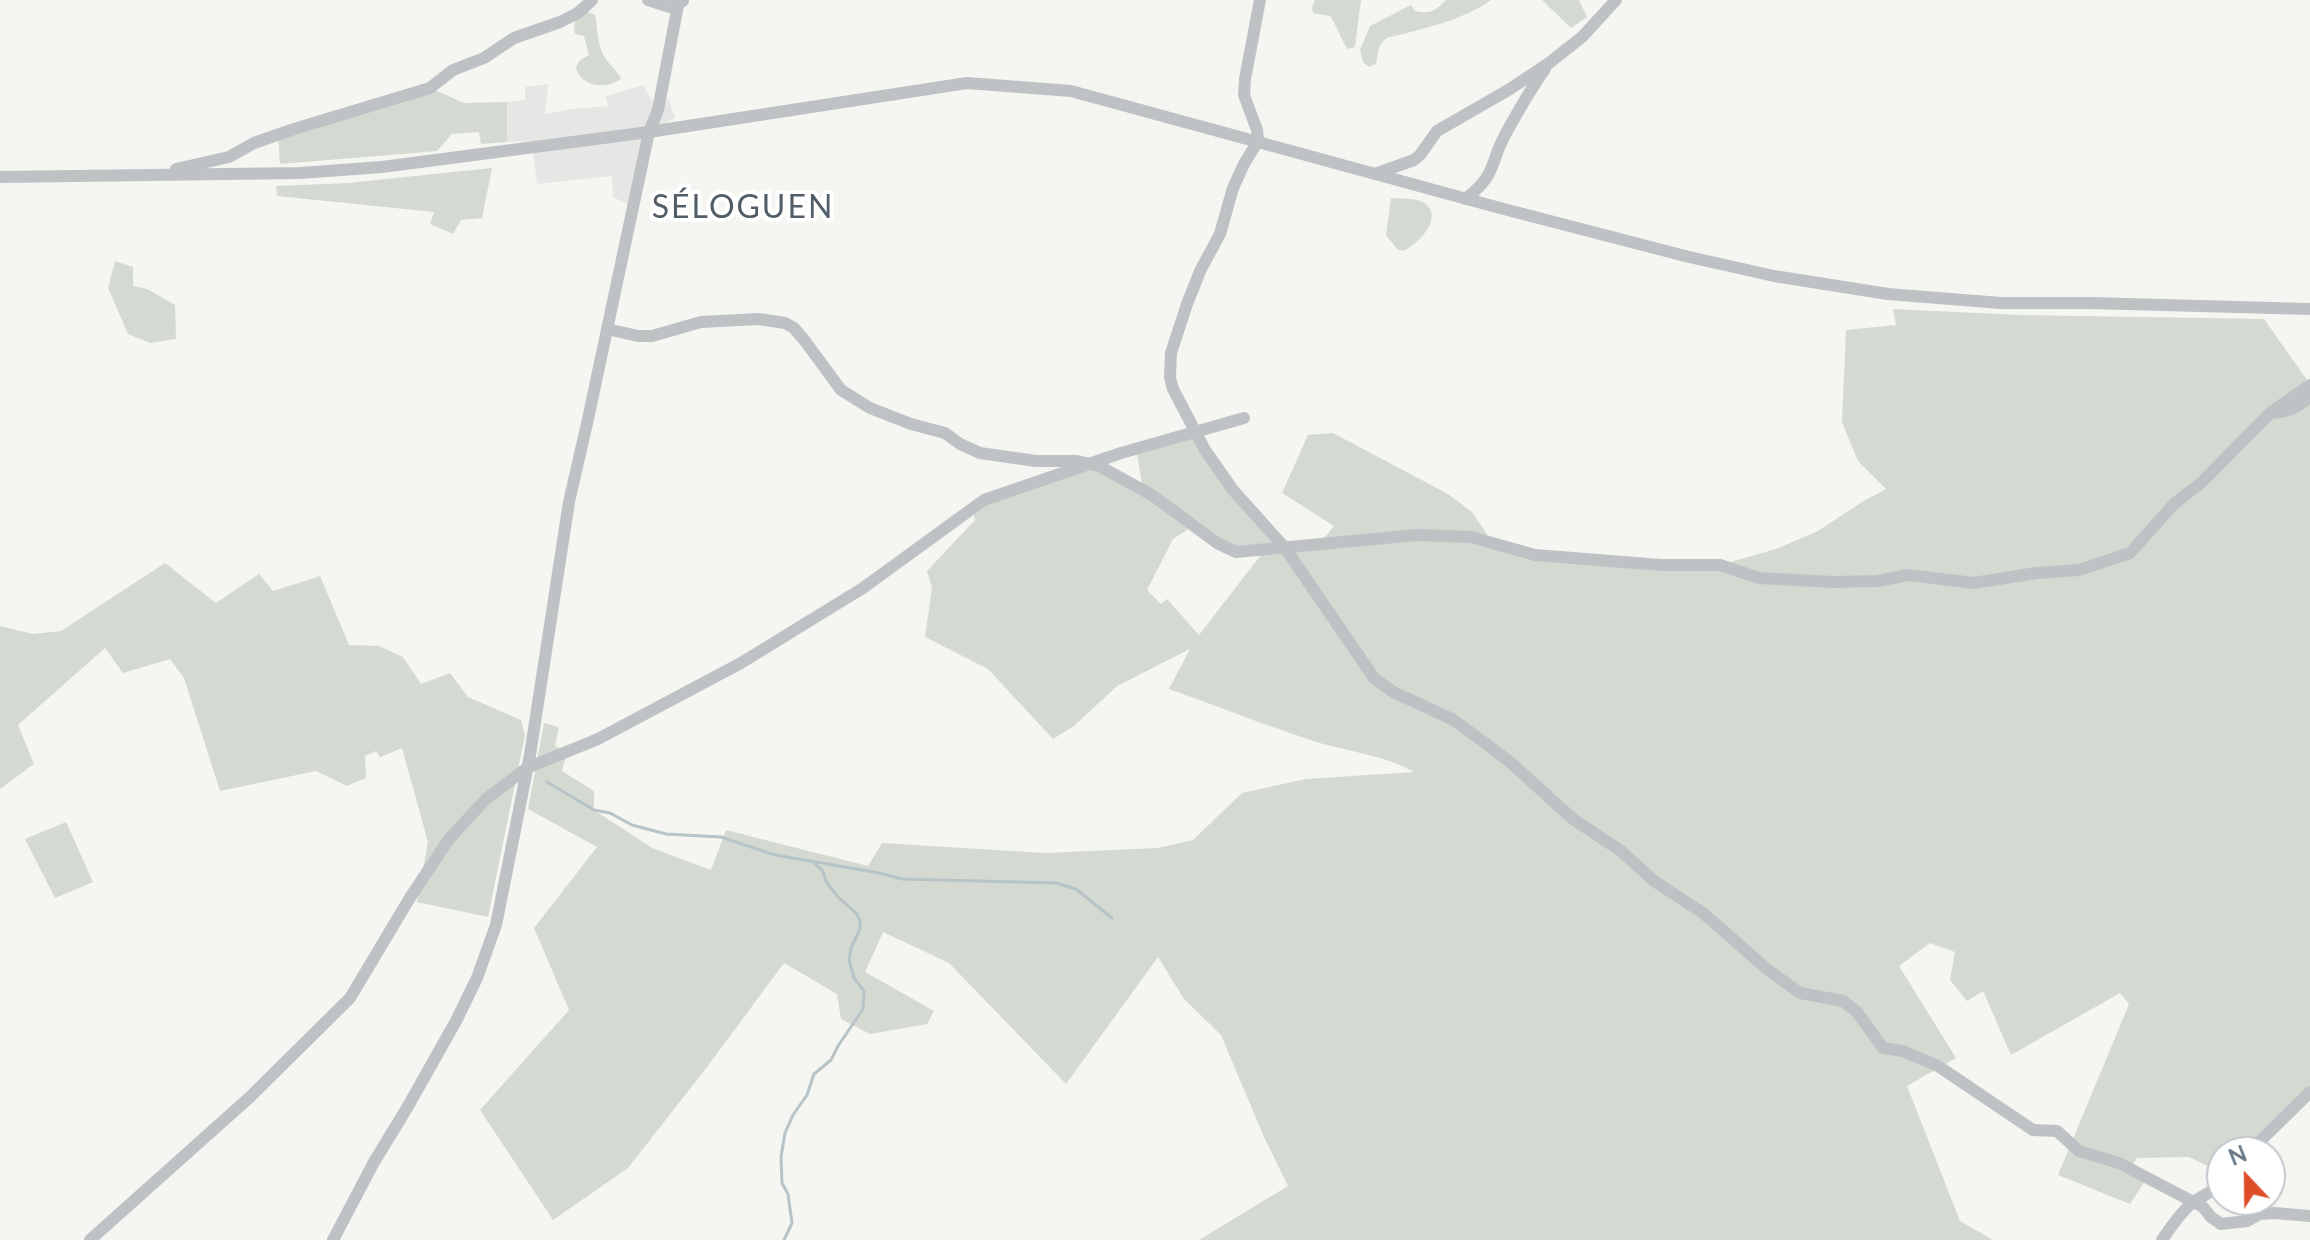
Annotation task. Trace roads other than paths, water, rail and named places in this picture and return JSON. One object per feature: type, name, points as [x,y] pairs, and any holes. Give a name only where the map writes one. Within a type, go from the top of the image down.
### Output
[{"type":"street","points":[[154,175],[229,157],[254,143],[294,129],[430,88],[453,70],[484,58],[514,38],[578,13],[592,0]]},
{"type":"street","points":[[648,0],[670,7],[681,1]]},
{"type":"street","points":[[1260,0],[1244,95],[1258,141],[1233,188],[1220,234],[1201,269],[1171,353],[1170,378],[1205,450],[1233,490],[1285,548],[1374,678],[1393,692],[1452,719],[1485,743],[1573,819],[1621,851],[1654,881],[1703,913],[1768,970],[1800,993],[1843,1001],[1857,1012],[1883,1048],[1903,1051],[1938,1066],[2033,1130],[2057,1131],[2079,1151],[2119,1163],[2203,1207],[2221,1224],[2247,1221],[2260,1214],[2310,1216]]},
{"type":"street","points":[[1375,174],[1414,160],[1437,131],[1549,63],[1582,37],[1616,0]]},
{"type":"street","points":[[333,1240],[374,1162],[456,1021],[477,978],[496,925],[527,768],[569,502],[649,132],[658,110],[681,1]]},
{"type":"street","points":[[1465,199],[1477,190],[1492,170],[1502,139],[1549,63]]},
{"type":"street","points":[[0,177],[300,173],[382,167],[649,132],[967,83],[1071,91],[1465,199],[1774,276],[1888,294],[2001,303],[2310,309]]},
{"type":"street","points":[[607,329],[652,336],[701,322],[758,319],[785,323],[797,332],[841,390],[870,408],[945,433],[980,453],[1036,461],[1077,461],[1099,466],[1152,495],[1217,543],[1236,552],[1417,535],[1471,537],[1535,555],[1661,565],[1720,565],[1759,578],[1833,582],[1878,581],[1908,575],[1974,583],[2079,570],[2130,553],[2175,503],[2202,482],[2270,413],[2310,385]]},
{"type":"street","points":[[2270,413],[2299,407],[2310,396]]},
{"type":"street","points":[[90,1240],[250,1097],[350,998],[449,839],[486,799],[527,768],[598,739],[741,663],[863,588],[984,500],[1089,464],[1244,418]]},
{"type":"street","points":[[2265,1136],[2310,1092]]},
{"type":"street","points":[[2161,1239],[2192,1203],[2206,1195]]},
{"type":"waterway","points":[[547,782],[594,810],[666,834],[721,837],[775,855],[902,879],[1056,883],[1076,889],[1112,918]]},
{"type":"waterway","points":[[784,1240],[792,1223],[788,1194],[782,1183],[781,1157],[785,1133],[807,1095],[814,1074],[831,1060],[863,1009],[864,991],[854,978],[849,960],[860,920],[839,898],[815,864]]},
{"type":"district","name":"SÉLOGUEN","points":[[743,208]]}]
